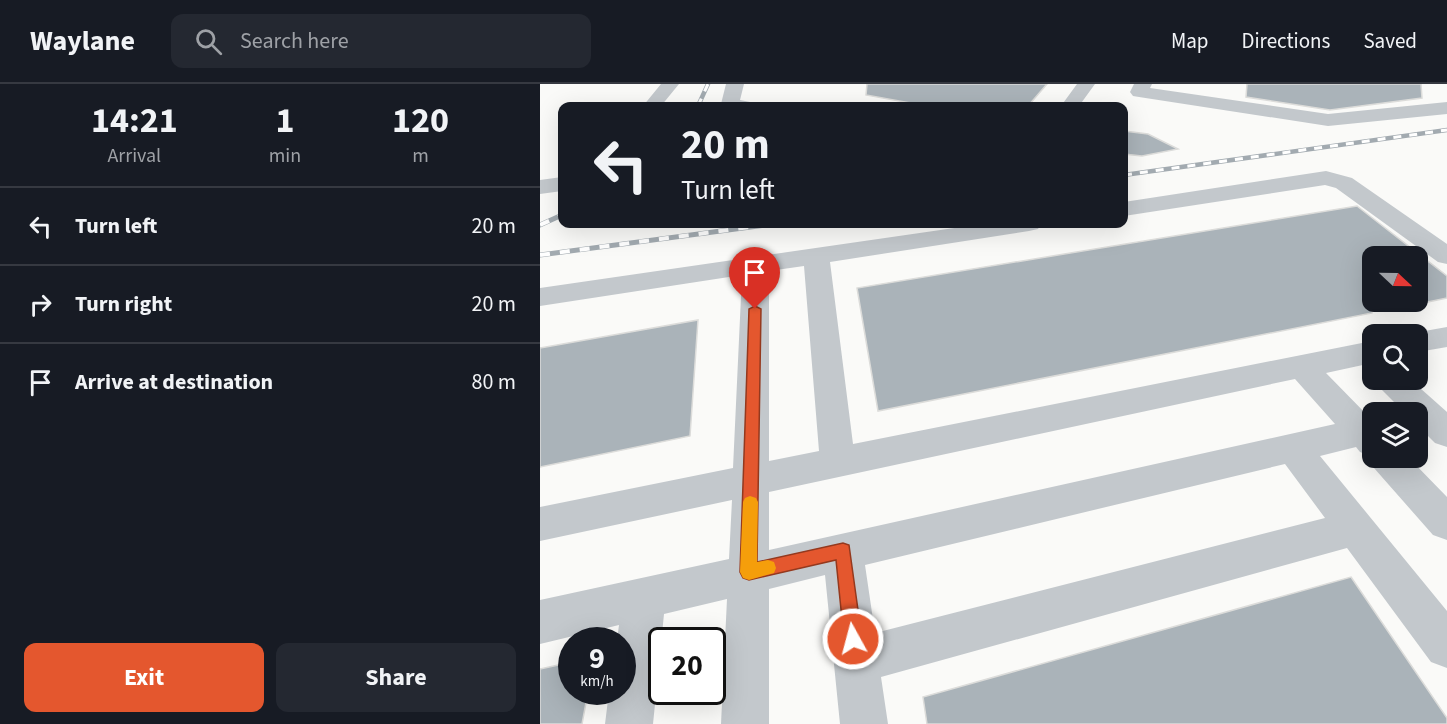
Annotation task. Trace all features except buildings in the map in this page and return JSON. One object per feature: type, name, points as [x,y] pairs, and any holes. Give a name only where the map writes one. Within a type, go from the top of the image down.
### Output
[{"type":"lane","points":[[655,102],[670,84]]},
{"type":"lane","points":[[730,102],[735,84]]},
{"type":"lane","points":[[1073,102],[1086,84]]},
{"type":"lane","points":[[1143,84],[1139,92],[1328,120],[1447,108]]},
{"type":"lane","points":[[1128,208],[1326,178],[1344,183],[1447,256]]},
{"type":"lane","points":[[540,187],[558,185]]},
{"type":"lane","points":[[540,297],[1002,228]]},
{"type":"lane","points":[[816,255],[838,463]]},
{"type":"lane","points":[[744,724],[756,264]]},
{"type":"lane","points":[[1428,340],[1447,337]]},
{"type":"lane","points":[[540,524],[751,482],[1030,421],[1301,366],[1362,357]]},
{"type":"lane","points":[[1301,366],[1362,431]]},
{"type":"lane","points":[[1402,390],[1447,432]]},
{"type":"lane","points":[[540,621],[1293,448],[1362,445]]},
{"type":"lane","points":[[1293,448],[1447,646]]},
{"type":"lane","points":[[1396,468],[1447,523]]},
{"type":"lane","points":[[856,661],[1355,528]]},
{"type":"lane","points":[[843,550],[864,724]]},
{"type":"lane","points":[[629,724],[644,597]]},
{"type":"railway","points":[[700,102],[708,84]]},
{"type":"railway","points":[[1128,174],[1447,130]]},
{"type":"railway","points":[[540,225],[558,217]]},
{"type":"railway","points":[[540,255],[743,228]]},
{"type":"slow traffic","points":[[750,502],[749,572],[768,568]]},
{"type":"route","points":[[755,309],[749,572],[843,550],[853,639]]}]
